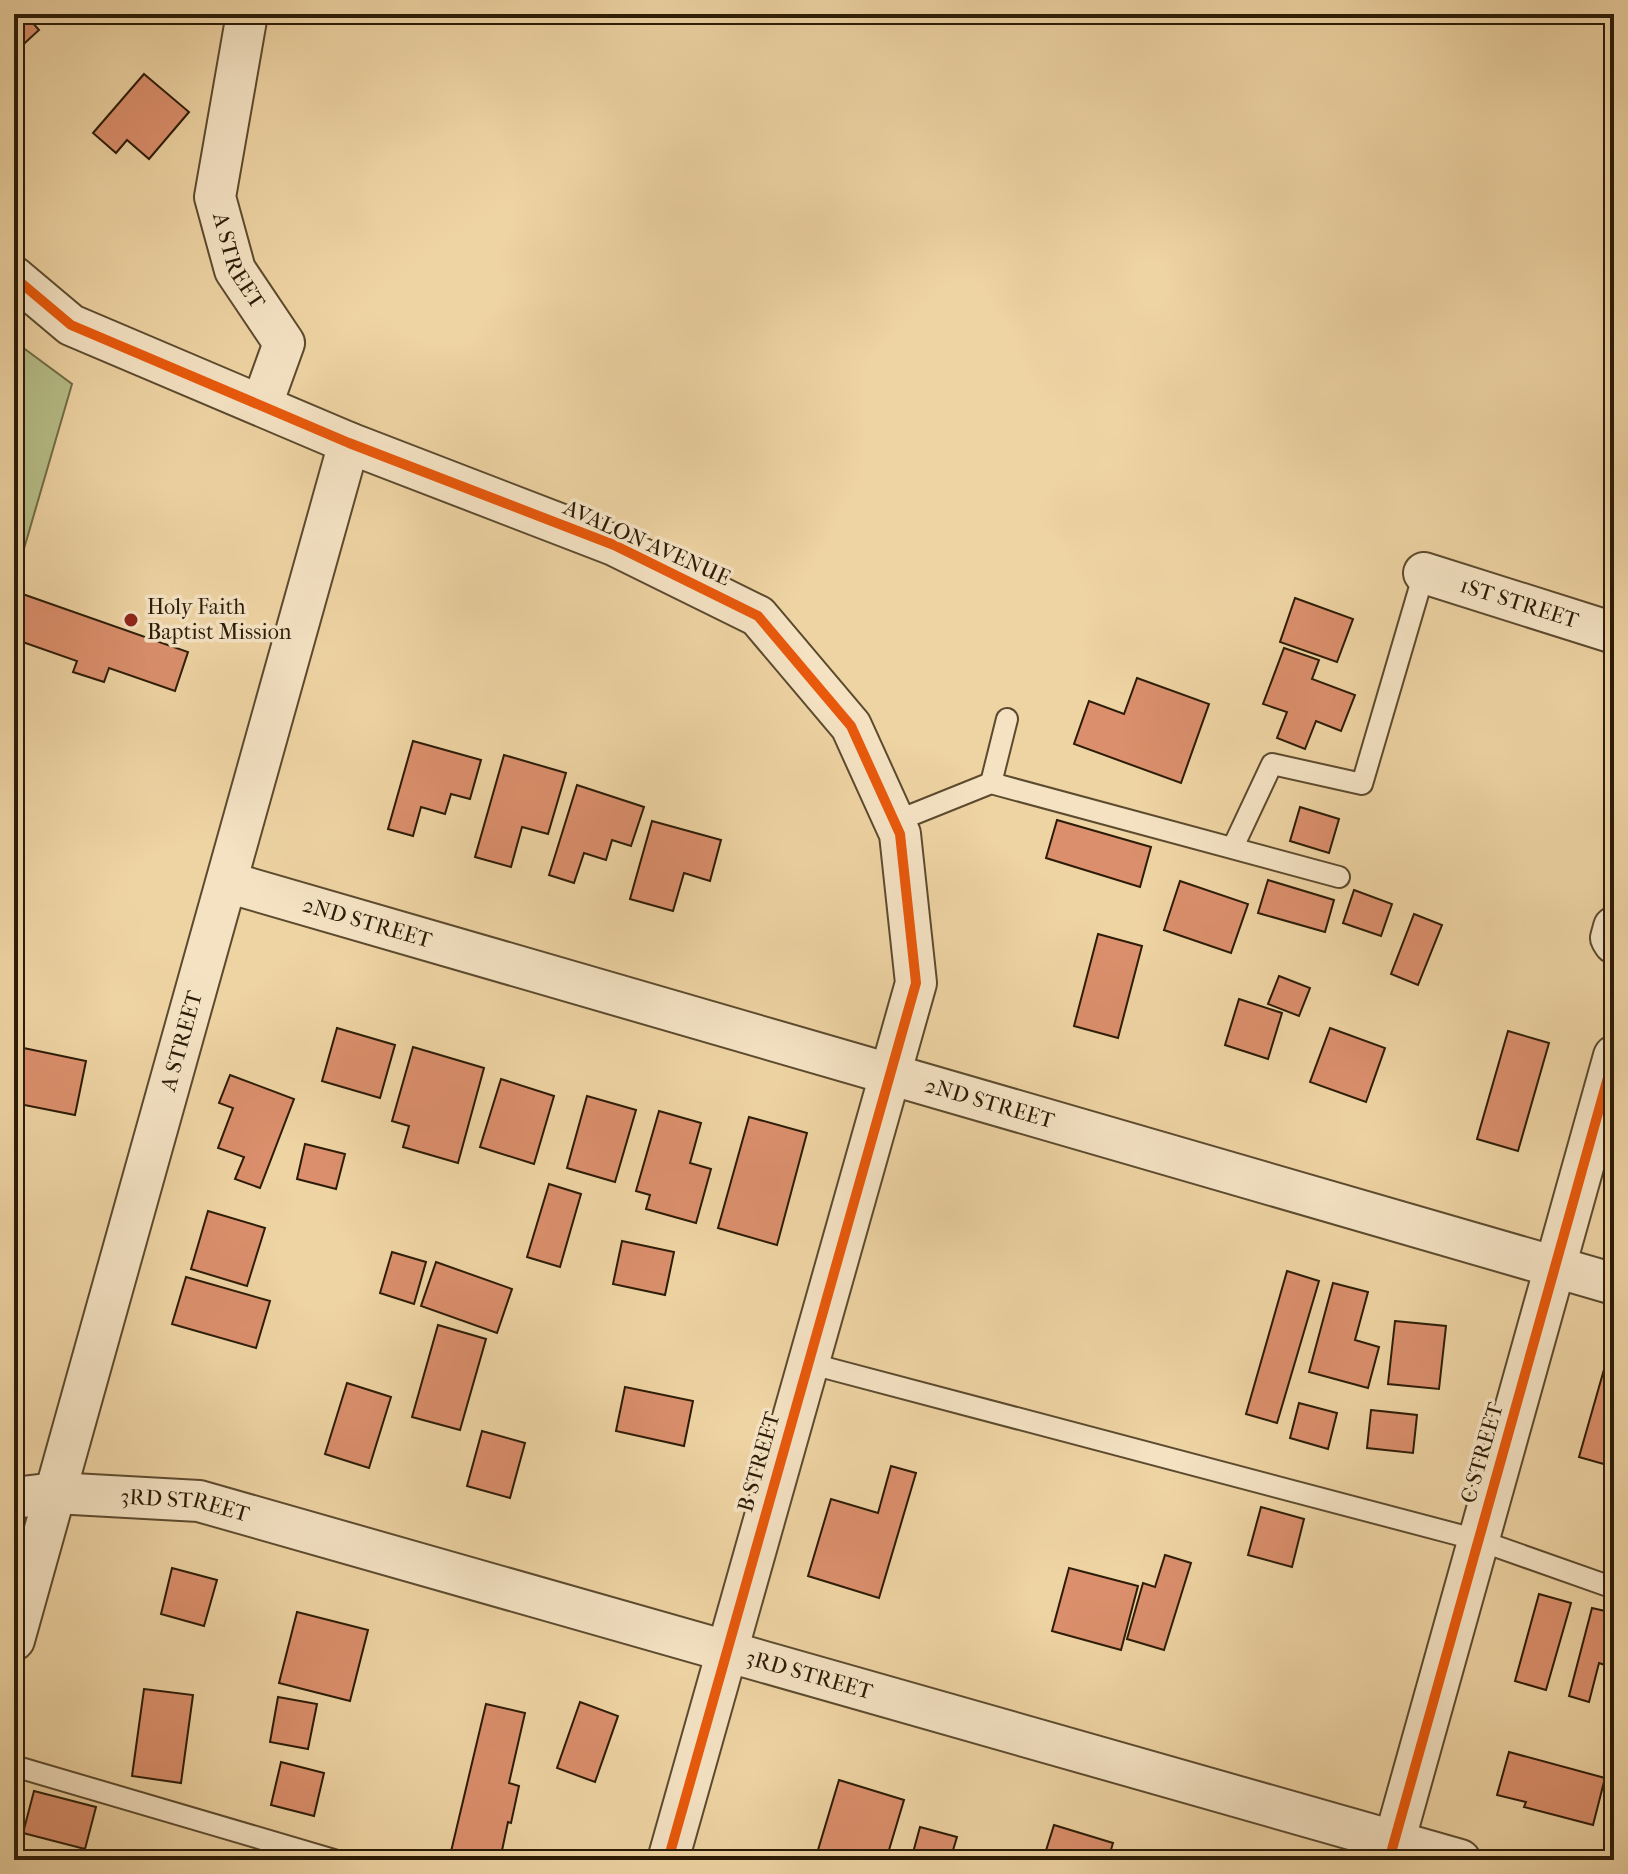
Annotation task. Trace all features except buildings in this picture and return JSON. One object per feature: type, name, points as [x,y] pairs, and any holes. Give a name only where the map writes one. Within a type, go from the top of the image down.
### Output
[{"type":"street","name":"A STREET","points":[[247,14],[215,197],[235,270],[284,343],[262,404]]},
{"type":"street","name":"AVALON AVENUE","points":[[14,277],[71,325],[349,443],[614,545],[758,616],[851,726],[900,834],[916,983],[888,1075]]},
{"type":"street","name":"A STREET","points":[[14,1640],[349,443]]},
{"type":"street","name":"1ST STREET","points":[[1424,573],[1614,633]]},
{"type":"street","name":"2ND STREET","points":[[227,882],[1614,1284]]},
{"type":"street","points":[[1614,927],[1611,938],[1614,943]]},
{"type":"street","name":"C STREET","points":[[1392,1851],[1614,1056]]},
{"type":"street","name":"B STREET","points":[[668,1860],[888,1075]]},
{"type":"street","name":"3RD STREET","points":[[14,1498],[55,1493],[199,1501],[727,1651],[1392,1851],[1460,1860]]},
{"type":"lane","points":[[1233,847],[1272,764],[1362,784],[1424,573]]},
{"type":"lane","points":[[991,783],[1007,719]]},
{"type":"lane","points":[[894,822],[991,783],[1339,877]]},
{"type":"lane","points":[[808,1363],[1478,1540],[1614,1588]]},
{"type":"lane","points":[[14,1766],[334,1860]]},
{"type":"green space","points":[[14,341],[72,384],[14,583]]},
{"type":"cycle path","points":[[14,277],[71,325],[349,443],[614,545],[758,616],[851,726],[900,834],[916,983],[668,1860]]},
{"type":"cycle path","points":[[1389,1860],[1614,1056]]},
{"type":"place","name":"Holy Faith Baptist Mission","points":[[131,620]]}]
